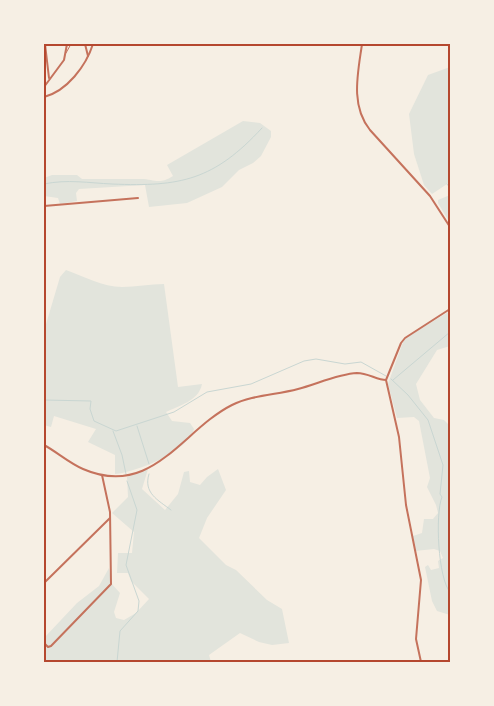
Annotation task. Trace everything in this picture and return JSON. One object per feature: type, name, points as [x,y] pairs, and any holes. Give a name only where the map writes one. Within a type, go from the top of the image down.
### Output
[{"type":"street","points":[[44,44],[49,78]]},
{"type":"street","points":[[44,87],[64,60],[67,44]]},
{"type":"street","points":[[66,53],[71,44]]},
{"type":"street","points":[[84,44],[88,58]]},
{"type":"street","points":[[44,97],[61,89],[88,58],[93,44]]},
{"type":"street","points":[[362,44],[357,94],[361,117],[370,130],[439,208],[450,227]]},
{"type":"street","points":[[44,206],[138,198]]},
{"type":"street","points":[[421,662],[417,647],[416,628],[421,603],[421,580],[406,504],[399,437],[386,380],[405,338],[450,309]]},
{"type":"street","points":[[44,445],[80,467],[102,475],[124,475],[163,460],[222,411],[240,402],[298,390],[351,374],[367,374],[386,380]]},
{"type":"street","points":[[44,643],[51,646],[110,588],[112,580],[109,557],[110,517],[102,475]]},
{"type":"street","points":[[44,583],[110,517]]},
{"type":"shaded area","points":[[450,67],[450,182],[432,194],[424,185],[414,154],[409,114],[428,75]]},
{"type":"shaded area","points":[[243,121],[260,123],[271,131],[271,137],[261,156],[253,163],[239,170],[222,187],[187,203],[149,207],[145,185],[79,189],[76,193],[77,201],[60,204],[58,198],[44,196],[44,178],[52,175],[77,175],[82,179],[144,179],[163,181],[173,176],[167,165]]},
{"type":"shaded area","points":[[450,195],[450,223],[438,200]]},
{"type":"shaded area","points":[[66,270],[115,287],[164,284],[178,387],[202,384],[197,395],[192,399],[166,412],[172,421],[190,423],[194,429],[189,437],[172,453],[148,465],[115,474],[115,455],[88,442],[96,429],[54,416],[51,427],[44,425],[44,331],[60,277]]},
{"type":"shaded area","points":[[450,311],[450,346],[437,350],[416,384],[420,400],[434,418],[444,420],[450,426],[450,615],[437,611],[432,601],[425,567],[428,565],[431,570],[439,568],[438,561],[443,558],[440,551],[434,549],[415,551],[413,536],[422,533],[424,519],[433,519],[438,513],[427,487],[430,478],[419,421],[414,417],[397,418],[388,384],[403,342],[407,337]]},
{"type":"shaded area","points":[[148,469],[142,489],[165,510],[178,494],[184,472],[189,471],[190,482],[200,485],[218,469],[226,490],[207,518],[199,538],[226,565],[236,570],[267,600],[282,609],[289,643],[272,645],[259,642],[240,633],[209,655],[211,662],[44,662],[44,638],[77,603],[99,586],[109,568],[111,583],[120,593],[114,612],[116,618],[124,620],[136,613],[149,599],[131,581],[128,573],[117,573],[118,553],[132,553],[134,532],[112,513],[128,497],[127,477]]},
{"type":"waterway","points":[[44,184],[70,182],[158,184],[195,177],[228,159],[262,128]]},
{"type":"waterway","points":[[447,184],[450,188]]},
{"type":"waterway","points":[[393,380],[450,332]]},
{"type":"waterway","points":[[44,400],[91,401],[90,409],[94,421],[116,431],[174,412],[207,392],[251,384],[304,361],[316,359],[345,364],[361,362],[386,376]]},
{"type":"waterway","points":[[391,379],[408,395],[428,420],[443,465],[438,531],[440,561],[446,585],[450,592]]},
{"type":"waterway","points":[[137,426],[149,464]]},
{"type":"waterway","points":[[113,431],[122,455],[126,474]]},
{"type":"waterway","points":[[149,474],[148,486],[150,491],[171,510]]},
{"type":"waterway","points":[[117,662],[120,631],[138,611],[139,601],[126,565],[137,510],[127,481]]}]
